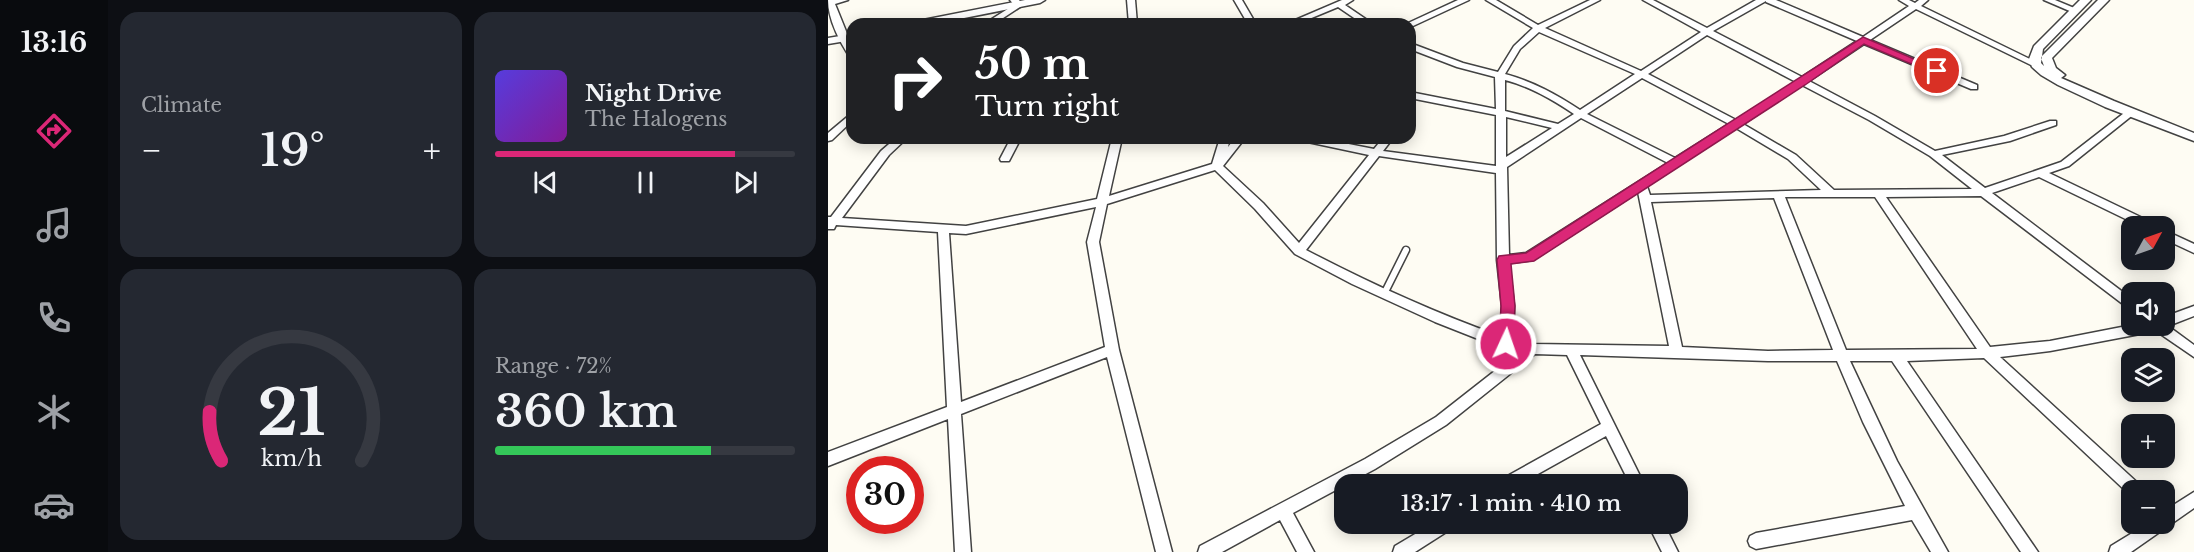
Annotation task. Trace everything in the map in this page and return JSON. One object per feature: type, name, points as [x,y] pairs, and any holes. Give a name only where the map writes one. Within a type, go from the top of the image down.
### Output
[{"type":"street","points":[[844,0],[830,1],[846,33]]},
{"type":"street","points":[[945,18],[1016,2],[1040,0]]},
{"type":"street","points":[[1131,0],[1132,18]]},
{"type":"street","points":[[1238,0],[1248,18]]},
{"type":"street","points":[[1304,18],[1349,0]]},
{"type":"street","points":[[1416,21],[1465,0]]},
{"type":"street","points":[[1490,0],[1538,28],[1641,74],[1734,123],[1792,157],[1831,193]]},
{"type":"street","points":[[1506,344],[1508,306],[1503,260],[1500,76],[1517,48],[1538,28],[1596,0]]},
{"type":"street","points":[[1647,0],[1872,118],[1934,154],[2121,298]]},
{"type":"street","points":[[1333,144],[1377,153],[1502,168],[1706,32],[1762,0]]},
{"type":"street","points":[[1769,0],[1974,87]]},
{"type":"street","points":[[1903,0],[2034,63],[2053,78],[2194,136]]},
{"type":"street","points":[[1503,260],[1529,257],[1924,0]]},
{"type":"street","points":[[2048,0],[2075,10]]},
{"type":"street","points":[[2034,63],[2034,56],[2038,48],[2086,0]]},
{"type":"street","points":[[2104,0],[2046,58],[2051,70],[2084,87],[2194,130]]},
{"type":"street","points":[[996,18],[1016,2]]},
{"type":"street","points":[[1338,4],[1360,18]]},
{"type":"street","points":[[828,41],[846,37]]},
{"type":"street","points":[[1416,48],[1548,93],[1580,114],[1676,163]]},
{"type":"street","points":[[1416,96],[1559,128]]},
{"type":"street","points":[[1645,199],[1778,194],[1983,192],[2066,164],[2131,112]]},
{"type":"street","points":[[828,138],[846,122]]},
{"type":"street","points":[[1934,154],[2006,139],[2053,123]]},
{"type":"street","points":[[830,224],[885,153],[895,144]]},
{"type":"street","points":[[1005,159],[1013,144]]},
{"type":"street","points":[[1116,144],[1092,242],[1112,350],[1164,552]]},
{"type":"street","points":[[1217,166],[1223,144]]},
{"type":"street","points":[[830,224],[966,230],[1102,202],[1217,166],[1235,144]]},
{"type":"street","points":[[1299,251],[1384,144]]},
{"type":"street","points":[[1217,166],[1259,206],[1299,251],[1439,319],[1506,344],[1532,349],[1676,351],[1768,356],[1987,353],[2050,346],[2121,333]]},
{"type":"street","points":[[2040,173],[2128,216]]},
{"type":"street","points":[[1642,185],[1676,351]]},
{"type":"street","points":[[1778,194],[1869,423],[1915,512],[1940,552]]},
{"type":"street","points":[[1878,194],[1987,353],[2124,480]]},
{"type":"street","points":[[943,228],[963,552]]},
{"type":"street","points":[[2175,240],[2194,249]]},
{"type":"street","points":[[2175,318],[2194,311]]},
{"type":"street","points":[[2171,336],[2194,352]]},
{"type":"street","points":[[1206,552],[1370,464],[1441,421],[1532,349]]},
{"type":"street","points":[[1571,349],[1632,474]]},
{"type":"street","points":[[828,459],[1112,350]]},
{"type":"street","points":[[1895,354],[2030,552]]},
{"type":"street","points":[[1525,474],[1609,427]]},
{"type":"street","points":[[2175,513],[2194,498]]},
{"type":"street","points":[[1283,510],[1306,552]]},
{"type":"street","points":[[1756,541],[1915,512]]},
{"type":"street","points":[[1401,552],[1429,534]]},
{"type":"street","points":[[1661,534],[1670,552]]},
{"type":"street","points":[[2117,552],[2144,534]]},
{"type":"lane","points":[[1384,294],[1406,250]]},
{"type":"route","points":[[1506,344],[1508,306],[1503,260],[1529,257],[1863,40],[1937,71]]}]
